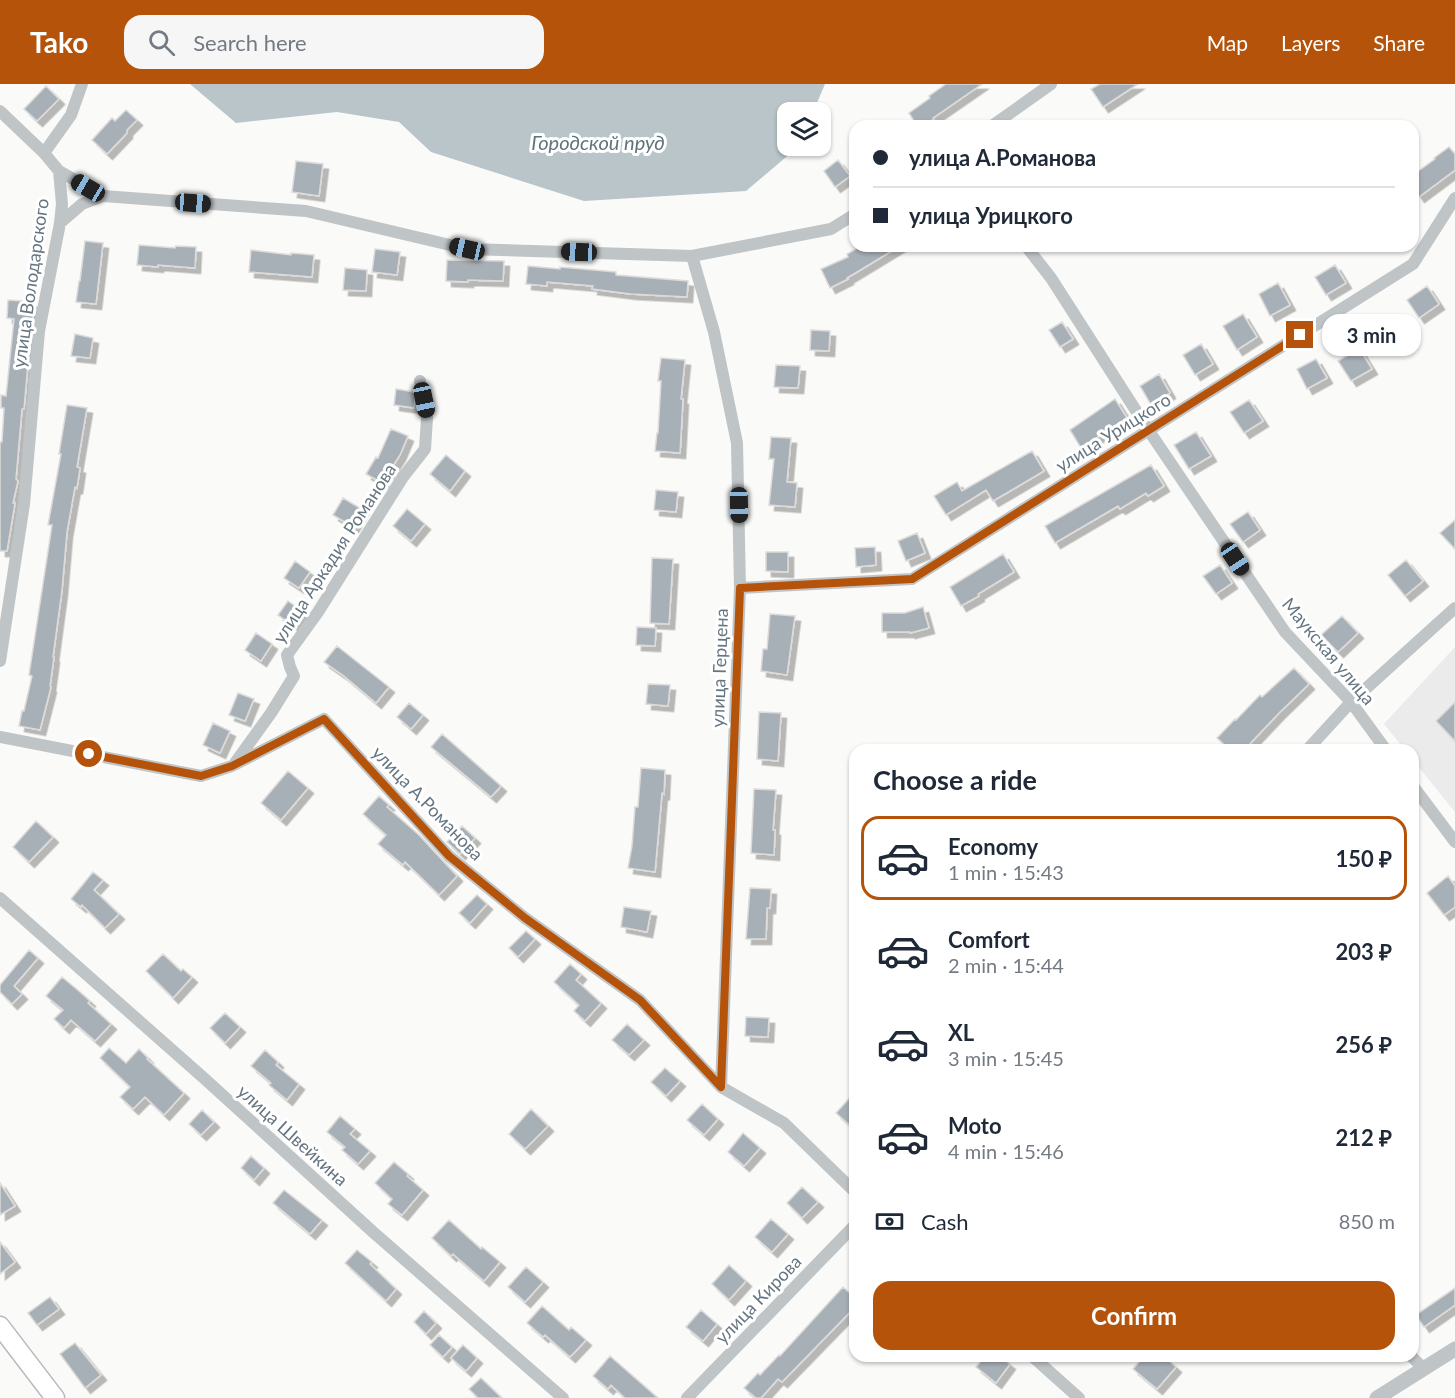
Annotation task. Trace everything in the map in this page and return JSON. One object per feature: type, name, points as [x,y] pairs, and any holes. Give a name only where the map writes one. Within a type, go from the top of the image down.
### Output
[{"type":"main road","points":[[0,1326],[55,1398]]},
{"type":"street","points":[[44,153],[71,115],[82,84]]},
{"type":"street","points":[[1000,120],[1051,84]]},
{"type":"street","points":[[0,111],[44,153],[59,171],[103,196]]},
{"type":"street","name":"улица Володарского","points":[[0,661],[24,504],[39,332],[60,224],[62,204],[59,171]]},
{"type":"street","points":[[60,224],[82,204],[103,196],[306,211],[467,249],[692,256],[831,229],[849,218]]},
{"type":"street","name":"улица Урицкого","points":[[740,588],[912,579],[1413,264],[1455,198]]},
{"type":"street","name":"Маукская улица","points":[[1031,252],[1051,278],[1149,431],[1285,632],[1350,702],[1382,744]]},
{"type":"street","name":"улица Герцена","points":[[692,256],[714,332],[737,442],[740,588],[721,1087]]},
{"type":"street","name":"улица Аркадия Романова","points":[[232,766],[271,713],[294,676],[287,655],[318,612],[403,477],[425,449],[428,418],[420,381]]},
{"type":"street","points":[[1312,744],[1350,702],[1455,608]]},
{"type":"street","name":"улица А.Романова","points":[[0,737],[201,776],[232,766],[324,719],[449,856],[525,918],[640,1000],[721,1087],[784,1123],[849,1186]]},
{"type":"street","points":[[1419,794],[1455,842]]},
{"type":"street","name":"улица Швейкина","points":[[0,898],[562,1398]]},
{"type":"street","name":"улица Кирова","points":[[687,1398],[849,1231]]},
{"type":"street","points":[[1377,1398],[1455,1349]]},
{"type":"street","points":[[1039,1362],[1079,1398]]},
{"type":"street","points":[[1417,1362],[1423,1368]]},
{"type":"shaded area","points":[[1455,647],[1455,812],[1419,767],[1419,744],[1400,744],[1384,724]]},
{"type":"water","name":"Городской пруд","points":[[190,84],[825,84],[817,102],[777,102],[777,156],[787,156],[746,191],[584,201],[431,152],[399,122],[337,112],[236,123]]},
{"type":"building","points":[[946,84],[982,84],[932,120],[913,120],[909,113],[930,98],[929,96]]},
{"type":"building","points":[[1100,84],[1138,84],[1103,107],[1091,89]]},
{"type":"building","points":[[46,86],[59,99],[37,121],[24,109]]},
{"type":"building","points":[[126,110],[137,120],[107,154],[92,140],[112,118],[115,121]]},
{"type":"building","points":[[1449,147],[1455,154],[1455,170],[1419,197],[1419,171]]},
{"type":"building","points":[[838,160],[849,177],[835,187],[824,171]]},
{"type":"building","points":[[296,161],[323,164],[319,196],[292,192]]},
{"type":"building","points":[[85,241],[103,243],[96,304],[76,302]]},
{"type":"building","points":[[139,245],[196,247],[195,268],[137,265]]},
{"type":"building","points":[[375,249],[400,252],[397,275],[372,272]]},
{"type":"building","points":[[251,250],[291,255],[291,253],[314,255],[312,277],[249,272]]},
{"type":"building","points":[[850,252],[890,252],[830,288],[821,269],[848,257],[847,254]]},
{"type":"building","points":[[447,260],[504,261],[503,281],[446,281]]},
{"type":"building","points":[[1335,265],[1346,283],[1326,295],[1315,277]]},
{"type":"building","points":[[528,266],[616,272],[616,275],[688,281],[687,297],[631,294],[592,289],[593,286],[547,282],[547,286],[526,284]]},
{"type":"building","points":[[345,268],[367,270],[366,291],[343,290]]},
{"type":"building","points":[[1278,283],[1290,305],[1270,316],[1259,294]]},
{"type":"building","points":[[1427,286],[1439,304],[1419,318],[1407,300]]},
{"type":"building","points":[[8,300],[35,302],[24,409],[22,409],[16,479],[18,481],[13,503],[15,503],[7,551],[0,551],[0,442],[2,442],[4,408],[1,408],[1,395],[6,396],[14,319],[7,318]]},
{"type":"building","points":[[1243,314],[1257,337],[1237,350],[1223,326]]},
{"type":"building","points":[[1379,315],[1392,335],[1375,347],[1362,327]]},
{"type":"building","points":[[1062,322],[1073,339],[1060,347],[1049,330]]},
{"type":"building","points":[[811,330],[830,331],[829,351],[810,350]]},
{"type":"building","points":[[75,334],[93,338],[90,358],[71,356]]},
{"type":"building","points":[[1201,344],[1213,364],[1195,375],[1183,355]]},
{"type":"building","points":[[1359,348],[1372,369],[1351,381],[1338,361]]},
{"type":"building","points":[[661,358],[685,360],[681,399],[683,399],[680,453],[655,451],[658,433],[661,381],[658,381]]},
{"type":"building","points":[[1316,359],[1327,378],[1307,389],[1297,369]]},
{"type":"building","points":[[776,365],[800,366],[798,388],[774,387]]},
{"type":"building","points":[[1159,374],[1170,393],[1151,405],[1140,386]]},
{"type":"building","points":[[396,389],[414,392],[414,408],[394,405]]},
{"type":"building","points":[[1115,399],[1127,418],[1081,448],[1070,430]]},
{"type":"building","points":[[1249,400],[1263,421],[1244,433],[1230,412]]},
{"type":"building","points":[[67,405],[87,408],[77,467],[80,468],[77,488],[75,487],[67,532],[51,687],[40,730],[19,726],[32,676],[29,675],[52,525],[48,525]]},
{"type":"building","points":[[391,429],[408,436],[400,455],[382,483],[366,474],[376,457],[378,458]]},
{"type":"building","points":[[1196,432],[1211,456],[1189,469],[1174,445]]},
{"type":"building","points":[[771,437],[791,438],[787,482],[797,483],[795,507],[769,505],[774,459],[769,459]]},
{"type":"building","points":[[1032,451],[1044,471],[993,501],[986,490],[946,515],[934,496],[957,482],[962,491]]},
{"type":"building","points":[[446,455],[465,471],[450,491],[430,474]]},
{"type":"building","points":[[1151,465],[1164,486],[1148,496],[1146,493],[1120,509],[1118,506],[1055,543],[1045,526]]},
{"type":"building","points":[[656,490],[678,492],[676,512],[654,510]]},
{"type":"building","points":[[343,498],[363,510],[353,527],[333,515]]},
{"type":"building","points":[[407,509],[425,524],[411,541],[393,526]]},
{"type":"building","points":[[1248,512],[1260,530],[1243,542],[1230,524]]},
{"type":"building","points":[[1455,520],[1455,549],[1440,533]]},
{"type":"building","points":[[917,533],[925,553],[906,561],[898,541]]},
{"type":"building","points":[[875,547],[876,565],[856,567],[855,548]]},
{"type":"building","points":[[766,552],[788,552],[788,572],[766,571]]},
{"type":"building","points":[[1003,554],[1014,572],[961,606],[950,587]]},
{"type":"building","points":[[652,558],[673,559],[669,624],[650,623]]},
{"type":"building","points":[[1406,560],[1423,581],[1405,596],[1388,575]]},
{"type":"building","points":[[295,561],[310,572],[299,588],[284,578]]},
{"type":"building","points":[[1220,565],[1232,583],[1216,594],[1203,576]]},
{"type":"building","points":[[288,601],[302,611],[292,625],[278,615]]},
{"type":"building","points":[[923,607],[929,628],[910,633],[882,632],[882,613],[905,613]]},
{"type":"building","points":[[770,614],[795,616],[787,675],[761,671],[763,649],[767,649]]},
{"type":"building","points":[[1342,616],[1358,633],[1338,652],[1321,635]]},
{"type":"building","points":[[637,627],[656,628],[655,646],[636,645]]},
{"type":"building","points":[[256,633],[272,644],[261,661],[245,650]]},
{"type":"building","points":[[337,646],[389,687],[376,703],[324,662]]},
{"type":"building","points":[[1294,668],[1309,684],[1250,744],[1224,744],[1217,738],[1260,695],[1262,697]]},
{"type":"building","points":[[648,684],[670,685],[668,706],[646,704]]},
{"type":"building","points":[[238,693],[254,699],[245,721],[229,715]]},
{"type":"building","points":[[1455,702],[1455,741],[1436,721]]},
{"type":"building","points":[[409,703],[423,715],[411,729],[397,717]]},
{"type":"building","points":[[759,712],[781,713],[778,761],[757,759]]},
{"type":"building","points":[[213,723],[230,731],[220,753],[203,745]]},
{"type":"building","points":[[442,734],[501,786],[491,797],[431,747]]},
{"type":"building","points":[[641,768],[665,770],[655,872],[628,868],[635,807],[638,807]]},
{"type":"building","points":[[288,771],[308,788],[281,820],[261,803]]},
{"type":"building","points":[[754,789],[776,790],[774,855],[751,853]]},
{"type":"building","points":[[379,796],[389,805],[387,807],[419,835],[457,876],[439,895],[405,862],[403,865],[378,844],[386,835],[363,814]]},
{"type":"building","points":[[36,821],[53,837],[29,862],[13,847]]},
{"type":"building","points":[[462,826],[475,838],[460,854],[447,842]]},
{"type":"building","points":[[93,872],[103,880],[94,890],[119,914],[105,928],[82,905],[81,907],[71,899]]},
{"type":"building","points":[[1448,876],[1455,886],[1455,907],[1444,915],[1427,893]]},
{"type":"building","points":[[750,888],[771,889],[770,908],[767,908],[766,939],[746,939]]},
{"type":"building","points":[[477,895],[487,904],[470,923],[459,913]]},
{"type":"building","points":[[624,907],[651,911],[647,932],[621,927]]},
{"type":"building","points":[[526,931],[535,939],[518,957],[509,948]]},
{"type":"building","points":[[29,950],[38,958],[14,986],[22,994],[12,1004],[0,992],[0,985]]},
{"type":"building","points":[[163,954],[181,971],[183,969],[192,977],[173,998],[146,971]]},
{"type":"building","points":[[570,964],[581,974],[576,980],[601,1003],[585,1021],[574,1011],[579,1005],[554,982]]},
{"type":"building","points":[[62,977],[90,1001],[88,1003],[111,1024],[95,1041],[71,1020],[64,1028],[54,1019],[63,1010],[46,996]]},
{"type":"building","points":[[225,1013],[240,1027],[225,1043],[210,1028]]},
{"type":"building","points":[[746,1017],[769,1018],[768,1037],[745,1036]]},
{"type":"building","points":[[627,1024],[644,1040],[629,1055],[612,1040]]},
{"type":"building","points":[[109,1048],[126,1063],[139,1049],[184,1093],[164,1115],[145,1097],[133,1109],[120,1097],[130,1087],[100,1058]]},
{"type":"building","points":[[265,1050],[278,1062],[276,1065],[299,1084],[287,1100],[251,1066]]},
{"type":"building","points":[[665,1068],[680,1081],[666,1096],[651,1082]]},
{"type":"building","points":[[849,1099],[849,1125],[836,1113]]},
{"type":"building","points":[[702,1104],[718,1119],[704,1135],[687,1120]]},
{"type":"building","points":[[531,1109],[548,1126],[525,1149],[509,1134]]},
{"type":"building","points":[[202,1110],[214,1122],[201,1135],[189,1124]]},
{"type":"building","points":[[340,1116],[355,1129],[350,1134],[370,1151],[358,1164],[342,1150],[345,1147],[327,1132]]},
{"type":"building","points":[[743,1133],[760,1148],[744,1166],[728,1152]]},
{"type":"building","points":[[251,1156],[264,1168],[254,1180],[241,1168]]},
{"type":"building","points":[[394,1162],[423,1190],[402,1215],[388,1204],[392,1199],[375,1183]]},
{"type":"building","points":[[0,1183],[15,1206],[0,1215]]},
{"type":"building","points":[[802,1187],[818,1202],[802,1218],[787,1203]]},
{"type":"building","points":[[284,1190],[322,1220],[310,1234],[273,1203]]},
{"type":"building","points":[[771,1219],[788,1234],[772,1252],[755,1237]]},
{"type":"building","points":[[449,1220],[481,1249],[482,1247],[500,1262],[484,1281],[432,1238]]},
{"type":"building","points":[[0,1242],[15,1262],[0,1274]]},
{"type":"building","points":[[357,1250],[372,1262],[370,1264],[396,1289],[386,1301],[345,1263]]},
{"type":"building","points":[[729,1265],[746,1281],[729,1300],[712,1284]]},
{"type":"building","points":[[526,1267],[543,1282],[525,1302],[508,1287]]},
{"type":"building","points":[[843,1287],[849,1292],[849,1313],[782,1382],[778,1379],[761,1398],[756,1398],[744,1388],[758,1373],[760,1375]]},
{"type":"building","points":[[1455,1288],[1455,1305],[1424,1327],[1419,1320],[1419,1313]]},
{"type":"building","points":[[50,1297],[59,1309],[37,1325],[28,1313]]},
{"type":"building","points":[[542,1306],[569,1330],[571,1327],[586,1340],[570,1357],[527,1323]]},
{"type":"building","points":[[701,1310],[717,1324],[703,1341],[686,1327]]},
{"type":"building","points":[[424,1311],[436,1323],[426,1334],[414,1322]]},
{"type":"building","points":[[439,1335],[452,1347],[443,1357],[430,1345]]},
{"type":"building","points":[[75,1343],[101,1375],[85,1388],[60,1354]]},
{"type":"building","points":[[463,1345],[477,1358],[466,1371],[451,1358]]},
{"type":"building","points":[[610,1356],[658,1398],[625,1398],[611,1385],[608,1389],[593,1376]]},
{"type":"building","points":[[980,1362],[1007,1362],[1010,1364],[996,1383],[976,1367]]},
{"type":"building","points":[[1139,1362],[1171,1362],[1176,1367],[1157,1389],[1133,1369]]},
{"type":"building","points":[[481,1378],[502,1398],[478,1398],[469,1389]]},
{"type":"route","points":[[89,754],[201,776],[232,766],[324,719],[449,856],[525,918],[640,1000],[721,1087],[740,588],[912,579],[1300,335]]}]
